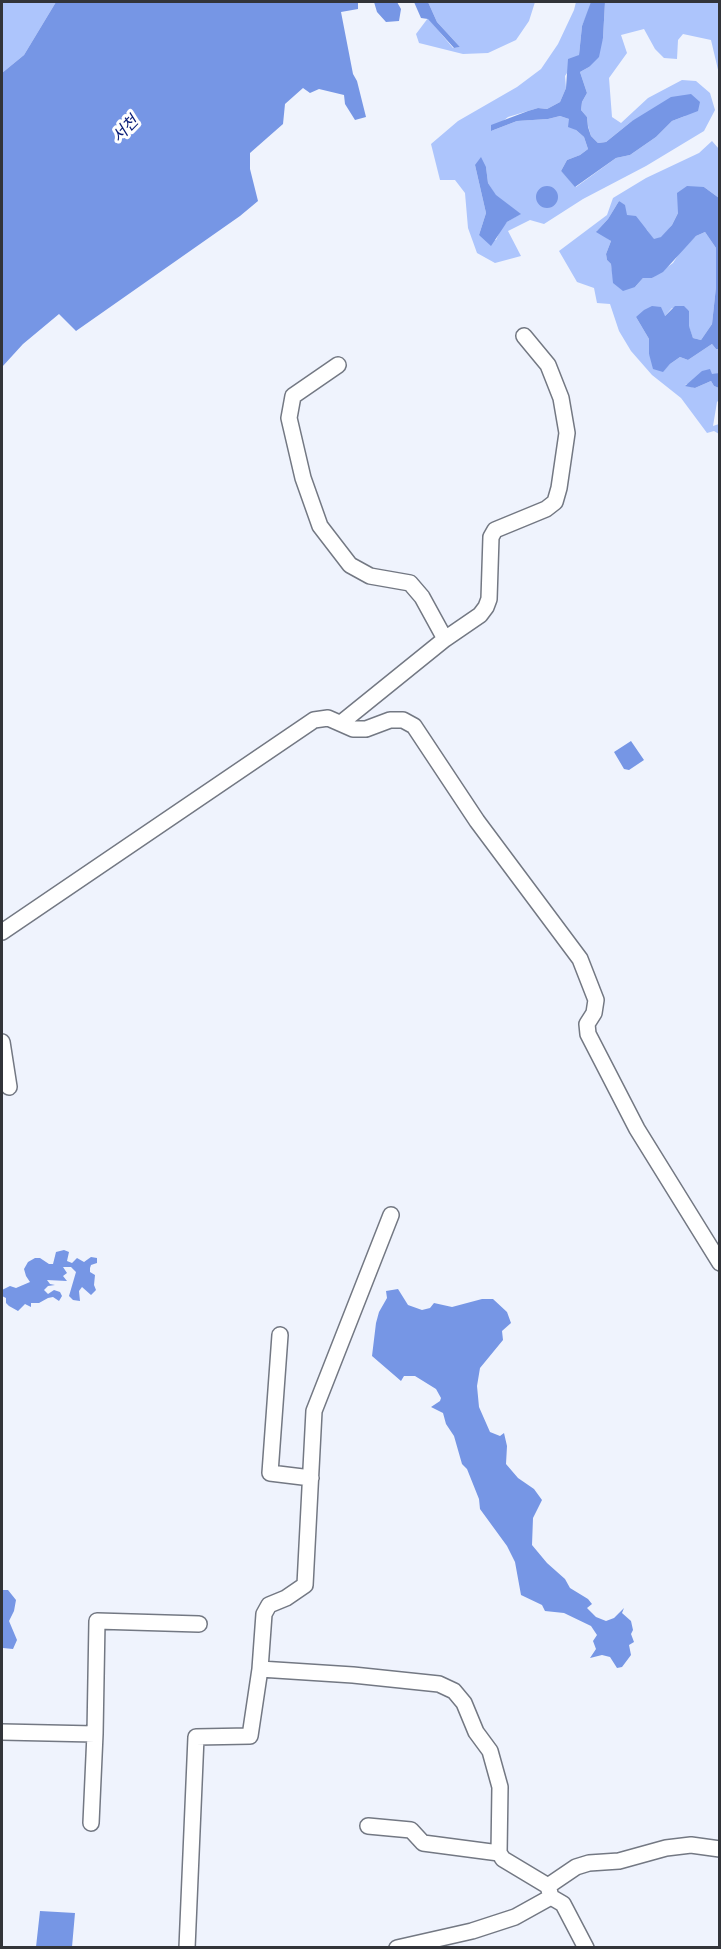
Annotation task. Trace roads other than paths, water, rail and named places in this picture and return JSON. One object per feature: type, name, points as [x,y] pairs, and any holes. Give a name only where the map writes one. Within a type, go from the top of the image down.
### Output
[{"type":"street","points":[[341,723],[352,717],[445,639],[480,615],[489,598],[491,537],[495,530],[546,509],[555,502],[567,433],[561,398],[548,365],[524,336]]},
{"type":"street","points":[[338,365],[293,396],[289,418],[303,478],[320,526],[350,565],[370,576],[410,583],[422,597],[445,639]]},
{"type":"street","points":[[2,932],[314,720],[328,718],[353,729],[366,729],[390,720],[403,720],[414,726],[477,821],[580,959],[596,1000],[594,1013],[587,1024],[588,1034],[638,1129],[720,1263]]},
{"type":"street","points":[[2,1042],[9,1087]]},
{"type":"street","points":[[187,1947],[196,1737],[250,1736],[260,1670],[264,1614],[269,1605],[286,1598],[305,1584],[314,1411],[391,1215]]},
{"type":"street","points":[[280,1335],[270,1473],[311,1478]]},
{"type":"street","points":[[92,1823],[97,1621],[199,1624]]},
{"type":"street","points":[[260,1670],[428,1682],[454,1691],[464,1704],[476,1732],[490,1751],[500,1787],[499,1853],[503,1859],[564,1904],[586,1947]]},
{"type":"street","points":[[2,1732],[95,1734]]},
{"type":"street","points":[[368,1826],[411,1830],[423,1844],[499,1853]]},
{"type":"street","points":[[397,1947],[472,1931],[515,1917],[549,1892],[576,1867],[589,1863],[619,1861],[666,1848],[691,1845],[720,1849]]},
{"type":"water","name":"서천","points":[[56,2],[358,2],[358,9],[341,12],[353,74],[357,81],[366,117],[355,120],[345,104],[344,95],[319,89],[310,93],[303,88],[285,104],[283,124],[250,153],[250,169],[258,201],[76,331],[59,314],[23,344],[2,367],[2,73],[24,55]]},
{"type":"water","points":[[374,2],[397,2],[401,9],[399,21],[386,22],[377,12]]},
{"type":"water","points":[[414,2],[428,2],[437,22],[460,47],[454,48],[428,19],[421,18]]},
{"type":"water","points":[[591,2],[605,2],[603,38],[599,57],[580,72],[587,93],[581,110],[587,117],[591,136],[598,143],[606,142],[632,121],[671,97],[691,94],[700,102],[698,111],[672,121],[656,137],[630,155],[616,158],[575,187],[561,171],[567,160],[588,149],[584,137],[568,127],[569,119],[560,116],[517,121],[491,131],[491,125],[538,108],[547,109],[560,102],[566,88],[568,59],[579,55],[582,26]]},
{"type":"water","points":[[481,157],[486,167],[488,183],[496,195],[521,214],[507,222],[491,246],[479,235],[486,213],[475,165]]},
{"type":"water","points":[[547,186],[555,189],[558,197],[555,205],[547,208],[539,205],[536,197],[539,189]]},
{"type":"water","points":[[687,186],[704,187],[719,198],[719,349],[712,344],[688,360],[680,357],[663,372],[653,369],[649,354],[649,339],[636,317],[652,306],[661,307],[665,316],[675,306],[684,306],[689,311],[689,326],[693,338],[701,340],[712,324],[716,287],[716,248],[705,232],[696,236],[663,272],[652,278],[643,278],[635,287],[623,291],[613,283],[611,264],[607,260],[606,254],[611,241],[596,232],[608,219],[619,201],[625,205],[627,215],[636,216],[654,239],[661,237],[672,225],[678,213],[677,193]]},
{"type":"water","points":[[710,369],[712,374],[719,373],[719,388],[711,381],[695,388],[685,386],[702,371]]},
{"type":"water","points":[[631,741],[644,760],[629,770],[624,769],[614,752]]},
{"type":"water","points":[[64,1250],[69,1252],[67,1261],[72,1263],[77,1258],[84,1262],[91,1257],[97,1258],[97,1263],[91,1265],[90,1268],[90,1272],[95,1275],[96,1290],[91,1295],[82,1287],[79,1291],[80,1301],[73,1300],[69,1296],[76,1272],[71,1267],[63,1267],[67,1273],[63,1276],[67,1281],[47,1280],[50,1284],[55,1285],[48,1286],[44,1290],[48,1294],[54,1290],[60,1292],[62,1296],[59,1301],[53,1297],[48,1298],[39,1303],[31,1303],[31,1307],[25,1304],[18,1311],[6,1303],[2,1290],[10,1286],[16,1288],[30,1282],[24,1269],[28,1262],[40,1258],[53,1264],[56,1252]]},
{"type":"water","points":[[398,1289],[408,1305],[422,1310],[430,1308],[434,1303],[452,1307],[482,1299],[493,1299],[507,1312],[511,1323],[502,1331],[503,1340],[480,1368],[477,1386],[479,1407],[490,1432],[500,1436],[504,1433],[507,1446],[506,1464],[518,1478],[534,1489],[542,1500],[533,1518],[532,1545],[565,1579],[570,1588],[588,1599],[592,1604],[587,1608],[596,1617],[606,1621],[614,1618],[624,1608],[622,1613],[631,1621],[633,1630],[631,1634],[634,1642],[629,1645],[631,1655],[622,1667],[617,1668],[610,1657],[602,1655],[590,1658],[596,1649],[593,1641],[597,1635],[591,1626],[564,1613],[545,1611],[542,1605],[521,1595],[515,1562],[507,1546],[480,1509],[479,1499],[467,1469],[462,1464],[454,1436],[446,1424],[443,1413],[431,1407],[441,1398],[436,1389],[415,1376],[404,1376],[401,1381],[372,1356],[376,1323],[387,1298],[386,1291]]},
{"type":"water","points":[[2,1590],[8,1590],[16,1600],[9,1621],[17,1640],[13,1649],[3,1648],[2,1650]]},
{"type":"water","points":[[40,1911],[75,1913],[72,1947],[36,1947]]}]
